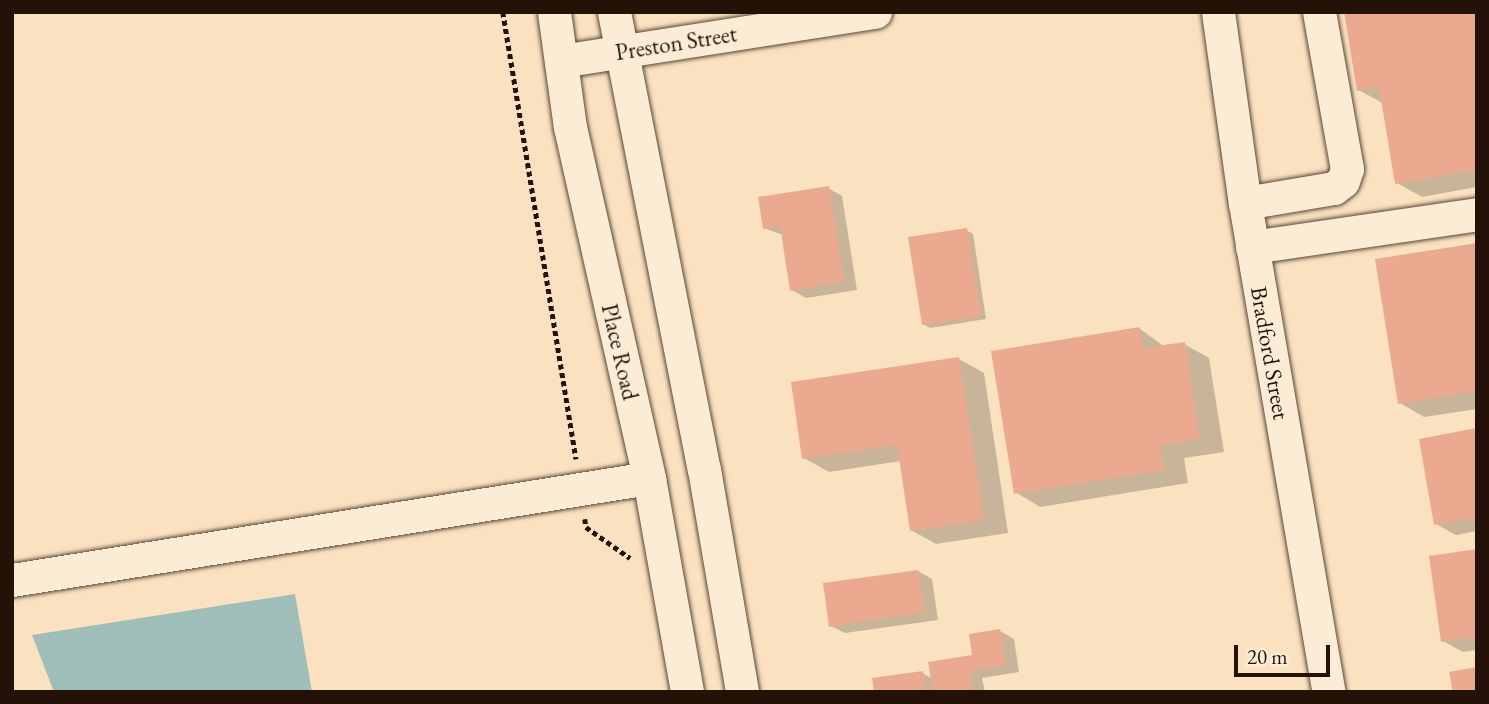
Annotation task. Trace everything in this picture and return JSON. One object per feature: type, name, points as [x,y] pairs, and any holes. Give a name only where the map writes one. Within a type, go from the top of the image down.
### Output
[{"type":"street","name":"Place Road","points":[[554,12],[570,127],[649,478],[687,692]]},
{"type":"street","points":[[614,12],[704,469],[742,692]]},
{"type":"street","name":"Preston Street","points":[[561,61],[875,12]]},
{"type":"street","name":"Bradford Street","points":[[1218,12],[1252,247],[1329,692]]},
{"type":"street","points":[[1245,203],[1334,188],[1343,181],[1347,169],[1319,12]]},
{"type":"street","points":[[1252,247],[1477,214]]},
{"type":"street","points":[[12,580],[649,478]]},
{"type":"path","points":[[503,12],[586,527],[641,565]]},
{"type":"water","points":[[295,594],[312,692],[54,692],[32,635]]},
{"type":"building","points":[[1344,12],[1477,12],[1477,170],[1395,184],[1379,87],[1357,91]]},
{"type":"building","points":[[829,186],[844,282],[790,291],[780,226],[763,229],[758,197]]},
{"type":"building","points":[[967,228],[981,316],[922,325],[908,237]]},
{"type":"building","points":[[1477,243],[1477,391],[1398,404],[1375,259]]},
{"type":"building","points":[[1140,327],[1143,348],[1185,342],[1200,439],[1160,445],[1164,470],[1014,494],[991,351]]},
{"type":"building","points":[[959,357],[984,520],[910,531],[897,445],[802,459],[791,382]]},
{"type":"building","points":[[1476,428],[1477,517],[1434,525],[1419,439]]},
{"type":"building","points":[[1477,549],[1477,637],[1441,642],[1429,556]]},
{"type":"building","points":[[918,570],[925,612],[829,627],[823,583]]},
{"type":"building","points":[[1000,629],[1006,665],[969,671],[973,692],[933,692],[928,662],[972,655],[969,634]]},
{"type":"building","points":[[1477,667],[1477,692],[1453,692],[1449,672]]},
{"type":"building","points":[[923,671],[926,692],[874,692],[872,678]]}]
